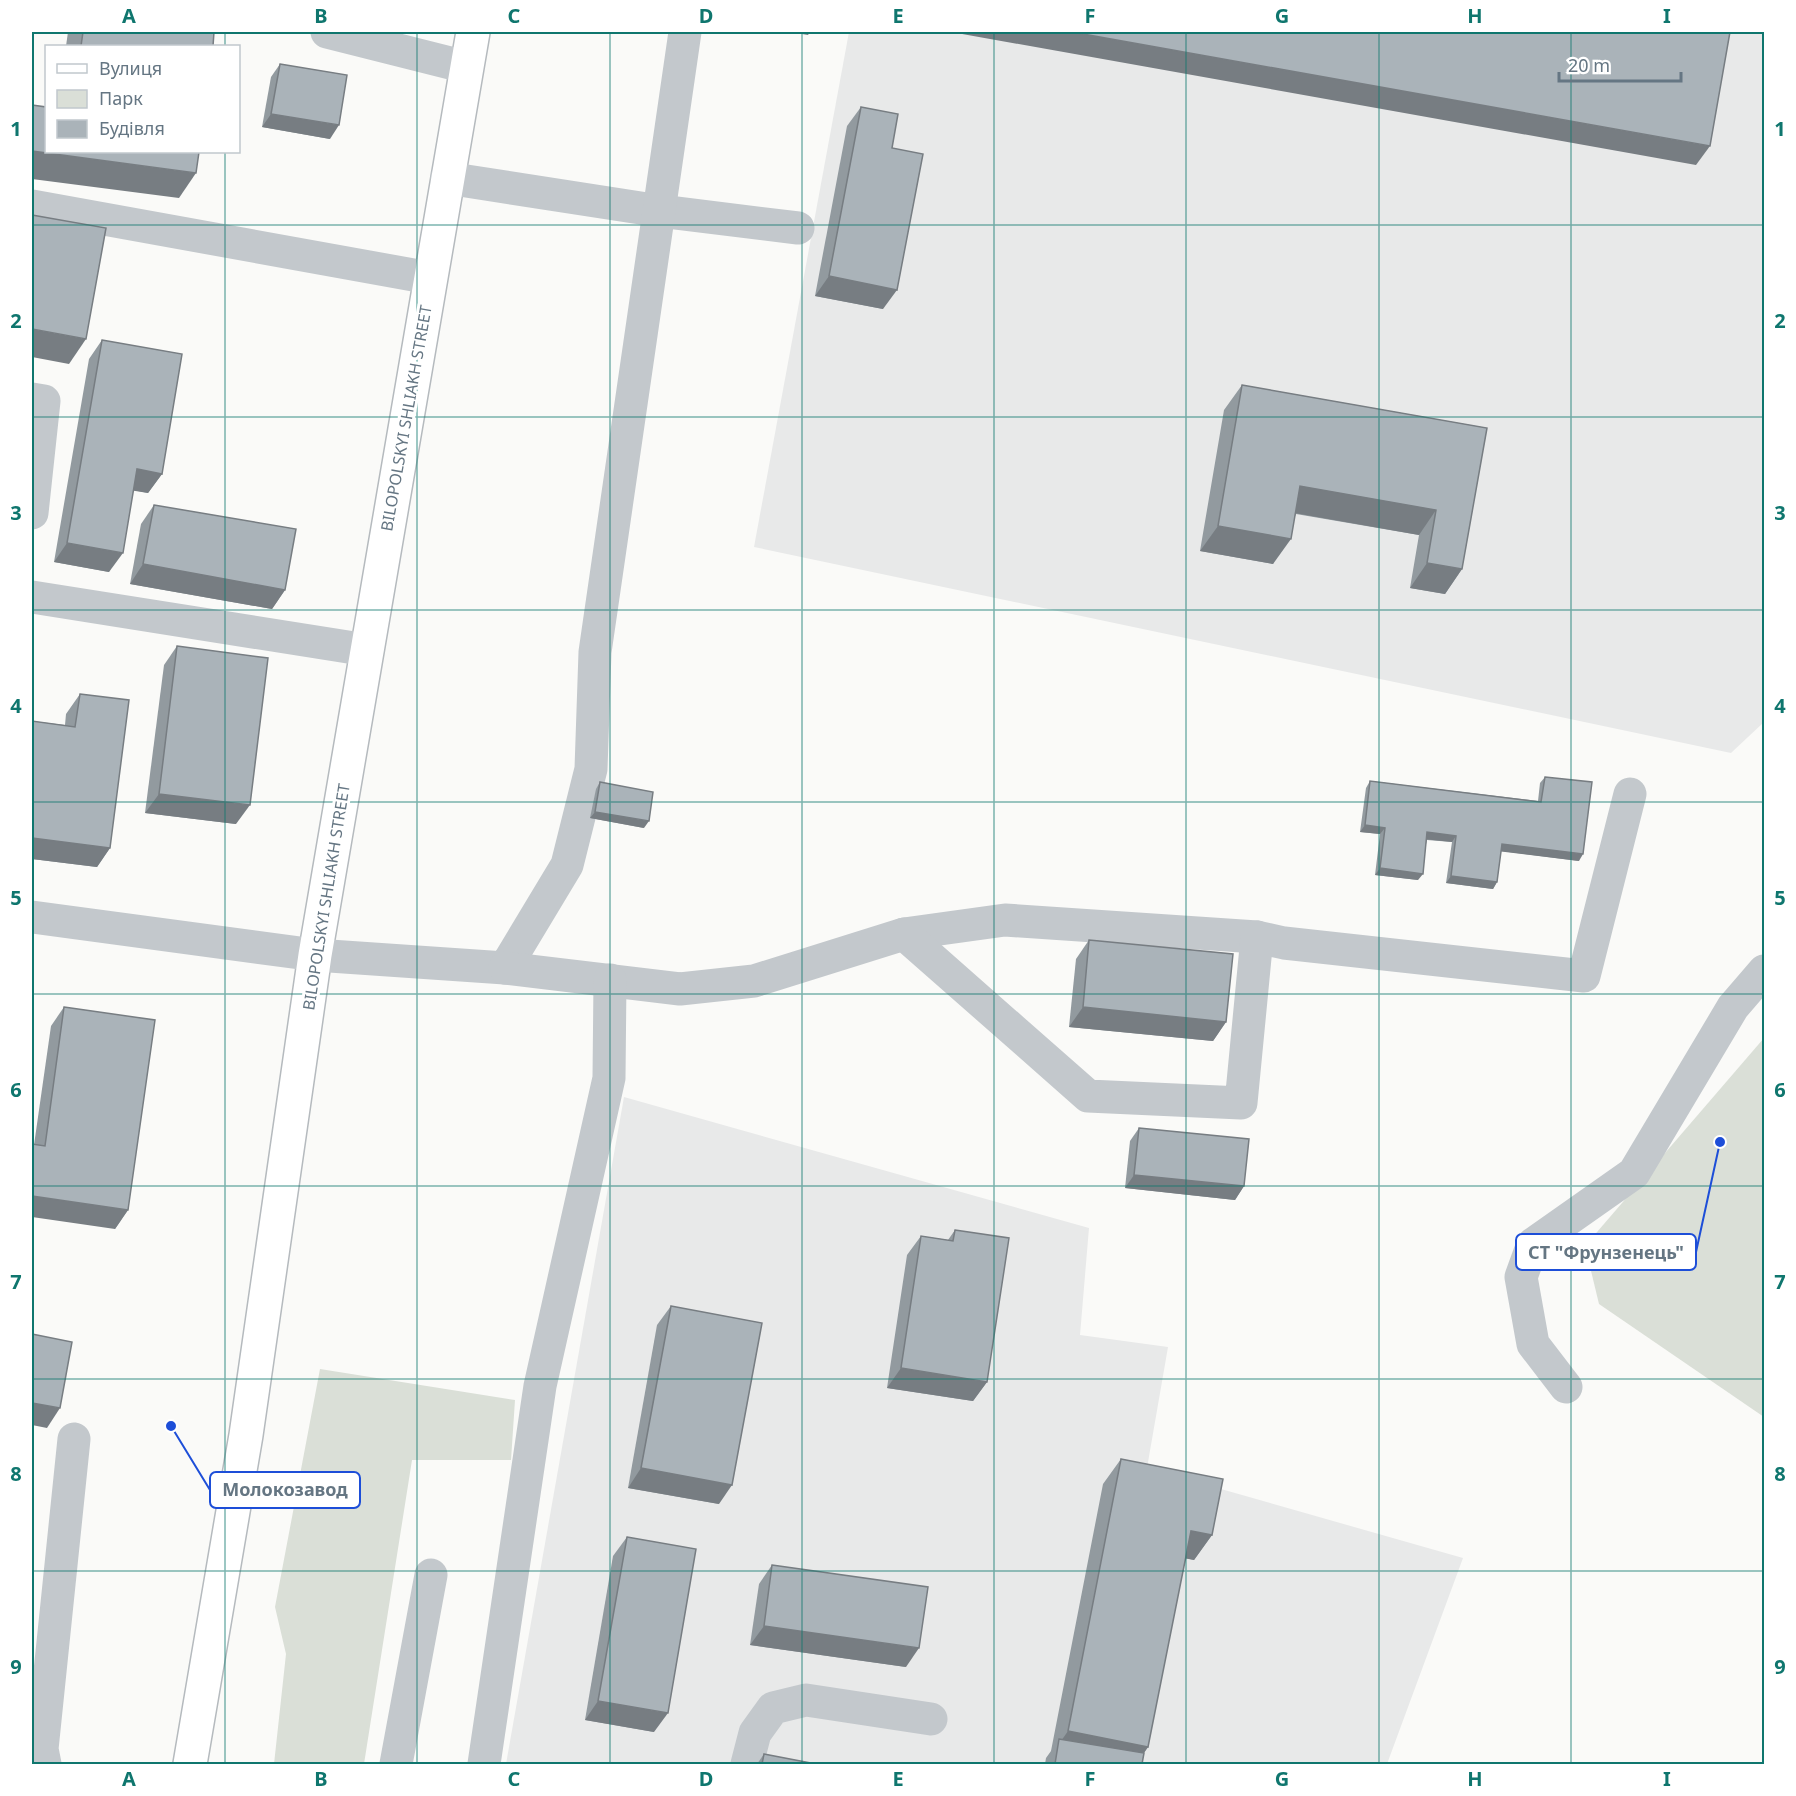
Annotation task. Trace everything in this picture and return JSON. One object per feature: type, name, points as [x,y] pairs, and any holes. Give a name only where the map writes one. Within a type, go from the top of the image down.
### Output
[{"type":"main road","name":"BILOPOLSKYI SHLIAKH STREET","points":[[190,1764],[246,1435],[315,955],[473,32]]},
{"type":"lane","points":[[327,32],[466,67]]},
{"type":"lane","points":[[505,968],[567,865],[591,769],[595,652],[685,32]]},
{"type":"lane","points":[[447,178],[660,211],[798,228]]},
{"type":"lane","points":[[32,206],[430,278]]},
{"type":"lane","points":[[32,399],[44,401],[32,513]]},
{"type":"lane","points":[[32,597],[367,650]]},
{"type":"lane","points":[[32,917],[315,955],[505,968],[680,988],[754,981],[904,934],[1005,920],[1257,937],[1284,943],[1584,976],[1630,794]]},
{"type":"lane","points":[[904,934],[1088,1096],[1241,1103],[1257,937]]},
{"type":"lane","points":[[1566,1387],[1533,1344],[1521,1276],[1533,1244],[1634,1173],[1733,1007],[1764,971]]},
{"type":"lane","points":[[484,1764],[540,1386],[609,1078],[610,980]]},
{"type":"lane","points":[[45,1764],[42,1749],[74,1439]]},
{"type":"lane","points":[[396,1764],[431,1575]]},
{"type":"lane","points":[[747,1764],[755,1733],[773,1708],[806,1700],[931,1719]]},
{"type":"shaded area","points":[[849,32],[1764,32],[1764,722],[1731,753],[754,547]]},
{"type":"shaded area","points":[[624,1097],[1089,1228],[1080,1335],[1168,1347],[1147,1468],[1463,1558],[1387,1764],[506,1764]]},
{"type":"green space","points":[[1764,1038],[1764,1417],[1599,1304],[1585,1246]]},
{"type":"green space","points":[[320,1369],[515,1400],[511,1460],[412,1460],[364,1764],[274,1764],[286,1654],[275,1607]]},
{"type":"building","points":[[83,32],[214,32],[213,45],[81,45]]},
{"type":"building","points":[[1072,32],[1730,32],[1710,146]]},
{"type":"building","points":[[280,64],[347,75],[339,125],[271,114]]},
{"type":"building","points":[[32,105],[45,107],[45,153],[32,151]]},
{"type":"building","points":[[861,107],[898,114],[892,148],[923,154],[897,290],[829,276]]},
{"type":"building","points":[[47,153],[199,153],[196,173]]},
{"type":"building","points":[[32,215],[106,228],[86,339],[32,329]]},
{"type":"building","points":[[102,340],[182,354],[162,474],[137,469],[123,553],[67,543]]},
{"type":"building","points":[[1242,385],[1487,428],[1462,569],[1427,563],[1436,510],[1300,486],[1291,539],[1218,526]]},
{"type":"building","points":[[154,505],[296,529],[285,590],[143,564]]},
{"type":"building","points":[[177,646],[268,658],[250,805],[159,794]]},
{"type":"building","points":[[80,694],[129,700],[110,848],[32,838],[32,721],[75,727]]},
{"type":"building","points":[[1545,777],[1592,782],[1583,854],[1502,844],[1497,882],[1451,876],[1456,836],[1427,832],[1423,874],[1380,868],[1385,828],[1365,825],[1370,781],[1541,802]]},
{"type":"building","points":[[600,782],[653,792],[649,821],[595,812]]},
{"type":"building","points":[[1089,940],[1233,954],[1226,1022],[1083,1007]]},
{"type":"building","points":[[64,1007],[155,1020],[128,1210],[32,1196],[32,1144],[45,1146]]},
{"type":"building","points":[[1139,1128],[1249,1139],[1244,1186],[1134,1175]]},
{"type":"building","points":[[955,1230],[1009,1238],[987,1382],[901,1368],[921,1236],[953,1241]]},
{"type":"building","points":[[671,1306],[762,1323],[732,1485],[641,1468]]},
{"type":"building","points":[[32,1334],[72,1342],[60,1408],[32,1403]]},
{"type":"building","points":[[1121,1459],[1223,1479],[1212,1535],[1191,1531],[1148,1747],[1068,1731]]},
{"type":"building","points":[[627,1537],[696,1549],[668,1713],[598,1701]]},
{"type":"building","points":[[772,1565],[928,1587],[919,1648],[764,1626]]},
{"type":"building","points":[[1059,1739],[1144,1753],[1142,1764],[1055,1764]]},
{"type":"building","points":[[764,1754],[816,1764],[762,1764]]},
{"type":"place","name":"СТ \"Фрунзенець\"","points":[[1720,1142]]},
{"type":"place","name":"Молокозавод","points":[[171,1426]]}]
